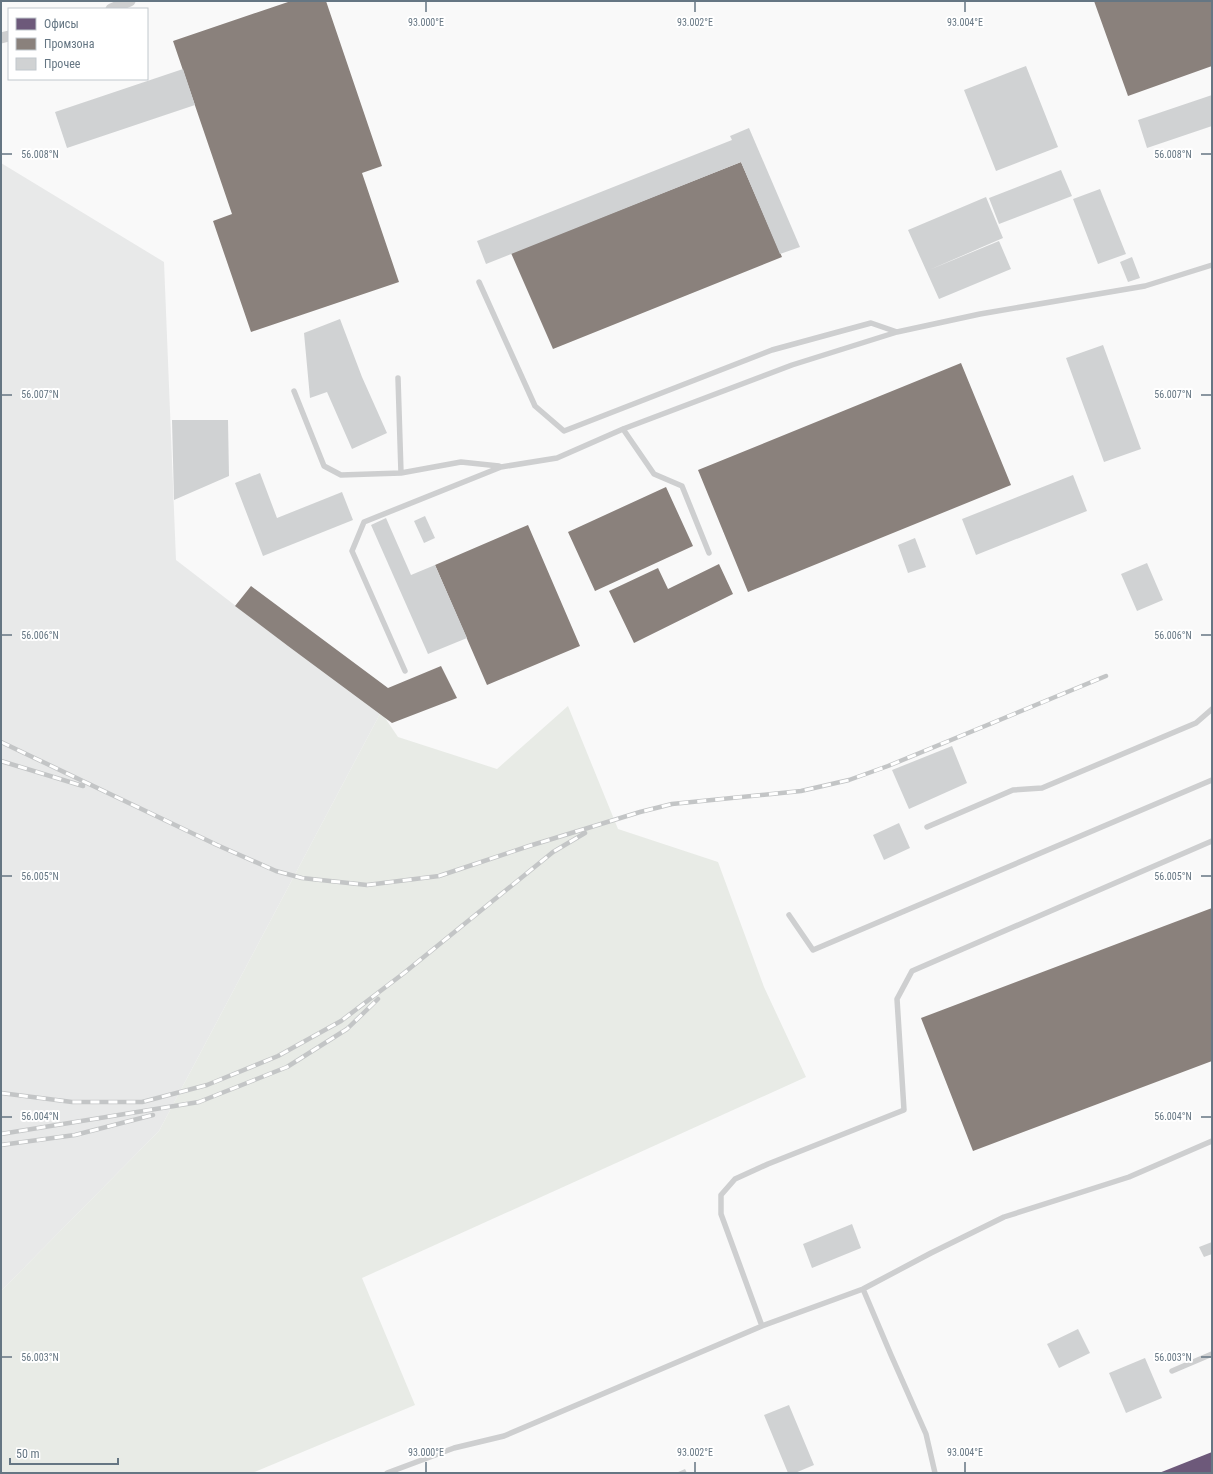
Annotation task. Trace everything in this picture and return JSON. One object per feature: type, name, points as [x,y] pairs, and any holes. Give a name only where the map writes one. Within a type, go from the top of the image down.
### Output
[{"type":"street","points":[[113,8],[130,1]]},
{"type":"lane","points":[[405,671],[352,550],[364,522],[501,467],[557,458],[623,429],[792,365],[897,332],[980,314],[1145,286],[1212,265]]},
{"type":"lane","points":[[479,282],[535,406],[564,431],[772,350],[871,323],[897,332]]},
{"type":"lane","points":[[398,378],[401,472]]},
{"type":"lane","points":[[294,391],[324,466],[341,475],[401,472],[461,462],[501,467]]},
{"type":"lane","points":[[623,429],[654,474],[682,486],[709,553]]},
{"type":"lane","points":[[927,827],[1013,790],[1042,788],[1196,723],[1212,709]]},
{"type":"lane","points":[[789,915],[813,950],[1212,780]]},
{"type":"lane","points":[[762,1326],[721,1214],[721,1195],[736,1179],[768,1164],[904,1110],[897,999],[912,971],[1212,841]]},
{"type":"lane","points":[[387,1473],[454,1448],[504,1436],[762,1326],[863,1289],[1004,1217],[1129,1176],[1212,1141]]},
{"type":"lane","points":[[863,1289],[890,1355],[926,1434],[935,1473]]},
{"type":"lane","points":[[1172,1372],[1212,1354]]},
{"type":"shaded area","points":[[1,163],[164,262],[176,560],[288,646],[381,712],[159,1131],[1,1291]]},
{"type":"shaded area","points":[[568,706],[618,829],[718,862],[764,987],[806,1077],[362,1278],[415,1405],[252,1473],[1,1473],[1,1291],[159,1131],[381,712],[398,737],[497,769]]},
{"type":"building: Офисы","points":[[1212,1452],[1212,1473],[1159,1473]]},
{"type":"building: Промзона","points":[[291,1],[326,1],[382,166],[362,173],[399,282],[251,332],[213,221],[232,214],[173,41]]},
{"type":"building: Промзона","points":[[1094,1],[1212,1],[1212,66],[1128,96]]},
{"type":"building: Промзона","points":[[741,162],[782,257],[553,349],[511,253]]},
{"type":"building: Промзона","points":[[961,363],[1011,485],[748,592],[698,470]]},
{"type":"building: Промзона","points":[[666,487],[693,546],[595,591],[568,532]]},
{"type":"building: Промзона","points":[[528,525],[580,646],[487,685],[435,565]]},
{"type":"building: Промзона","points":[[719,564],[733,594],[634,643],[609,591],[658,568],[668,589]]},
{"type":"building: Промзона","points":[[251,586],[388,688],[441,666],[457,698],[392,723],[235,606]]},
{"type":"building: Промзона","points":[[1212,908],[1212,1061],[973,1151],[921,1018]]},
{"type":"building: Прочее","points":[[1026,66],[1058,147],[996,171],[964,90]]},
{"type":"building: Прочее","points":[[183,69],[195,105],[67,148],[55,112]]},
{"type":"building: Прочее","points":[[1212,95],[1212,126],[1147,148],[1138,120]]},
{"type":"building: Прочее","points":[[749,128],[800,247],[780,254],[741,162],[486,264],[477,241],[732,140],[730,136]]},
{"type":"building: Прочее","points":[[1061,170],[1072,196],[999,224],[989,198]]},
{"type":"building: Прочее","points":[[1100,189],[1126,254],[1098,264],[1073,199]]},
{"type":"building: Прочее","points":[[986,197],[1003,238],[929,270],[999,241],[1011,269],[939,299],[908,230]]},
{"type":"building: Прочее","points":[[1132,257],[1140,278],[1128,282],[1120,262]]},
{"type":"building: Прочее","points":[[340,319],[362,377],[387,433],[352,449],[327,392],[310,398],[304,333]]},
{"type":"building: Прочее","points":[[1103,345],[1141,449],[1104,462],[1066,358]]},
{"type":"building: Прочее","points":[[172,420],[228,420],[229,476],[174,500]]},
{"type":"building: Прочее","points":[[260,473],[277,518],[342,492],[353,520],[263,556],[235,483]]},
{"type":"building: Прочее","points":[[1073,475],[1087,511],[976,555],[962,519]]},
{"type":"building: Прочее","points":[[425,516],[435,538],[424,543],[414,521]]},
{"type":"building: Прочее","points":[[386,518],[411,575],[435,565],[467,638],[428,654],[371,525]]},
{"type":"building: Прочее","points":[[915,538],[926,567],[908,573],[898,545]]},
{"type":"building: Прочее","points":[[1147,563],[1163,600],[1137,611],[1121,574]]},
{"type":"building: Прочее","points":[[952,746],[967,783],[909,809],[892,770]]},
{"type":"building: Прочее","points":[[899,823],[910,848],[884,860],[873,835]]},
{"type":"building: Прочее","points":[[852,1224],[861,1248],[812,1268],[803,1244]]},
{"type":"building: Прочее","points":[[1212,1242],[1212,1254],[1204,1257],[1199,1247]]},
{"type":"building: Прочее","points":[[1078,1329],[1090,1353],[1059,1368],[1047,1344]]},
{"type":"building: Прочее","points":[[1145,1358],[1162,1398],[1126,1413],[1109,1373]]},
{"type":"building: Прочее","points":[[789,1405],[814,1465],[795,1473],[788,1473],[764,1415]]},
{"type":"building: Прочее","points":[[685,1469],[687,1473],[676,1473]]},
{"type":"railway","points":[[1,742],[217,845],[276,871],[302,878],[367,885],[439,876],[529,846],[640,812],[672,804],[801,791],[849,780],[888,766],[1106,676]]},
{"type":"railway","points":[[1,761],[83,786]]},
{"type":"railway","points":[[1,1093],[72,1102],[142,1102],[207,1085],[278,1056],[341,1021],[404,973],[553,852],[585,833]]},
{"type":"railway","points":[[1,1134],[199,1102],[287,1067],[347,1029],[378,999]]},
{"type":"railway","points":[[1,1145],[75,1135],[153,1115]]}]
